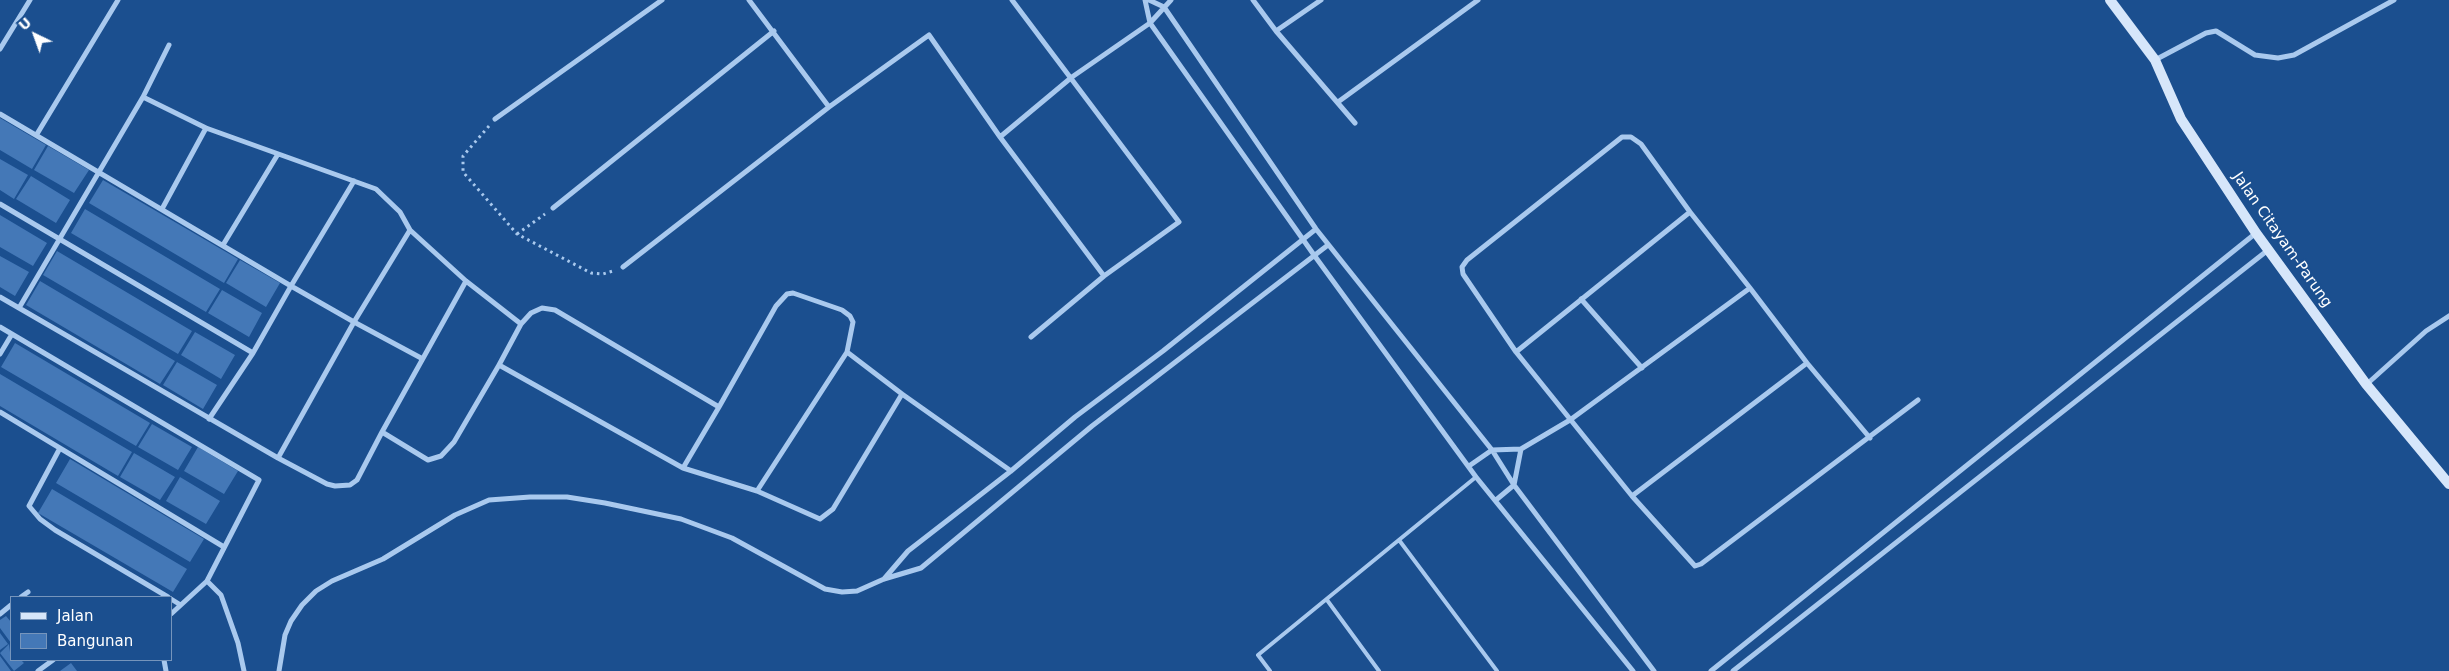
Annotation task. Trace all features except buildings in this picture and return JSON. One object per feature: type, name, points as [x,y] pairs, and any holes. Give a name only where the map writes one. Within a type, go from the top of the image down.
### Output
[{"type":"main road","name":"Jalan Citayam-Parung","points":[[2110,0],[2155,60],[2181,119],[2256,233],[2366,384],[2449,484]]},
{"type":"street","points":[[0,49],[30,0]]},
{"type":"street","points":[[37,134],[118,0]]},
{"type":"street","points":[[495,119],[662,0]]},
{"type":"street","points":[[749,0],[829,107]]},
{"type":"street","points":[[1012,0],[1072,77],[1179,222],[1104,276],[1031,338]]},
{"type":"street","points":[[1145,0],[1150,23],[1314,255],[1476,477],[1633,671]]},
{"type":"street","points":[[1149,0],[1164,7],[1316,229],[1492,450],[1514,485],[1654,671]]},
{"type":"street","points":[[1000,137],[1072,77],[1150,23],[1171,0]]},
{"type":"street","points":[[1253,0],[1276,32],[1355,122]]},
{"type":"street","points":[[1276,32],[1321,0]]},
{"type":"street","points":[[1338,102],[1478,0]]},
{"type":"street","points":[[2155,60],[2206,33],[2216,31],[2254,55],[2278,58],[2294,55],[2394,0]]},
{"type":"street","points":[[554,208],[774,31]]},
{"type":"street","points":[[623,268],[829,107],[929,35],[1000,137],[1104,276]]},
{"type":"street","points":[[19,308],[143,97],[169,45]]},
{"type":"street","points":[[143,97],[206,128],[376,189],[400,212],[410,230],[466,280],[521,324]]},
{"type":"street","points":[[0,114],[100,171],[291,286],[421,358]]},
{"type":"street","points":[[162,209],[206,128]]},
{"type":"street","points":[[1870,438],[1807,363],[1690,212],[1641,144],[1631,137],[1622,137],[1467,260],[1462,267],[1463,274],[1516,352],[1632,496],[1694,566],[1698,566],[1870,438],[1918,400]]},
{"type":"street","points":[[223,245],[278,154]]},
{"type":"street","points":[[209,419],[253,353],[354,181]]},
{"type":"street","points":[[0,204],[253,353]]},
{"type":"street","points":[[1516,352],[1690,212]]},
{"type":"street","points":[[884,579],[908,552],[1011,471],[1075,417],[1163,351],[1316,229]]},
{"type":"street","points":[[278,458],[354,322],[410,230]]},
{"type":"street","points":[[1711,671],[2256,233]]},
{"type":"street","points":[[279,671],[285,636],[291,621],[302,605],[316,591],[332,581],[383,559],[455,515],[489,500],[530,497],[567,498],[605,503],[681,519],[732,538],[825,589],[842,592],[857,591],[884,579],[921,568],[1092,426],[1328,245]]},
{"type":"street","points":[[1733,671],[2269,250]]},
{"type":"street","points":[[0,297],[278,458],[328,484],[350,485],[357,480],[421,358],[466,280]]},
{"type":"street","points":[[1469,466],[1492,450],[1521,449],[1570,420],[1750,288]]},
{"type":"street","points":[[683,468],[776,306],[787,294],[793,293],[842,310],[850,316],[853,322],[847,352],[757,491]]},
{"type":"street","points":[[1581,299],[1642,368]]},
{"type":"street","points":[[382,432],[428,460],[440,456],[454,442],[500,365],[521,324],[531,313],[542,308],[555,310],[719,407]]},
{"type":"street","points":[[2366,384],[2426,331],[2449,316]]},
{"type":"street","points":[[0,327],[259,480],[207,581],[179,604],[172,613]]},
{"type":"street","points":[[0,354],[12,334]]},
{"type":"street","points":[[847,352],[902,394],[1011,471]]},
{"type":"street","points":[[1632,496],[1807,363]]},
{"type":"street","points":[[500,365],[683,468],[757,491],[820,520],[833,509],[902,394]]},
{"type":"street","points":[[0,412],[224,547]]},
{"type":"street","points":[[60,448],[29,506],[40,519],[55,530],[166,596]]},
{"type":"street","points":[[1496,500],[1514,485],[1521,449]]},
{"type":"street","points":[[207,581],[221,595],[238,643],[244,671]]},
{"type":"street","points":[[23,596],[28,592]]},
{"type":"street","points":[[172,600],[179,604]]},
{"type":"street","points":[[0,614],[10,606]]},
{"type":"street","points":[[38,671],[52,661]]},
{"type":"lane","points":[[1270,671],[1258,655],[1476,477]]},
{"type":"lane","points":[[1399,540],[1497,671]]},
{"type":"lane","points":[[1327,600],[1379,671]]},
{"type":"path","points":[[495,119],[463,156],[463,172],[517,234],[590,273],[603,274],[623,268]]},
{"type":"path","points":[[517,234],[554,208]]}]
